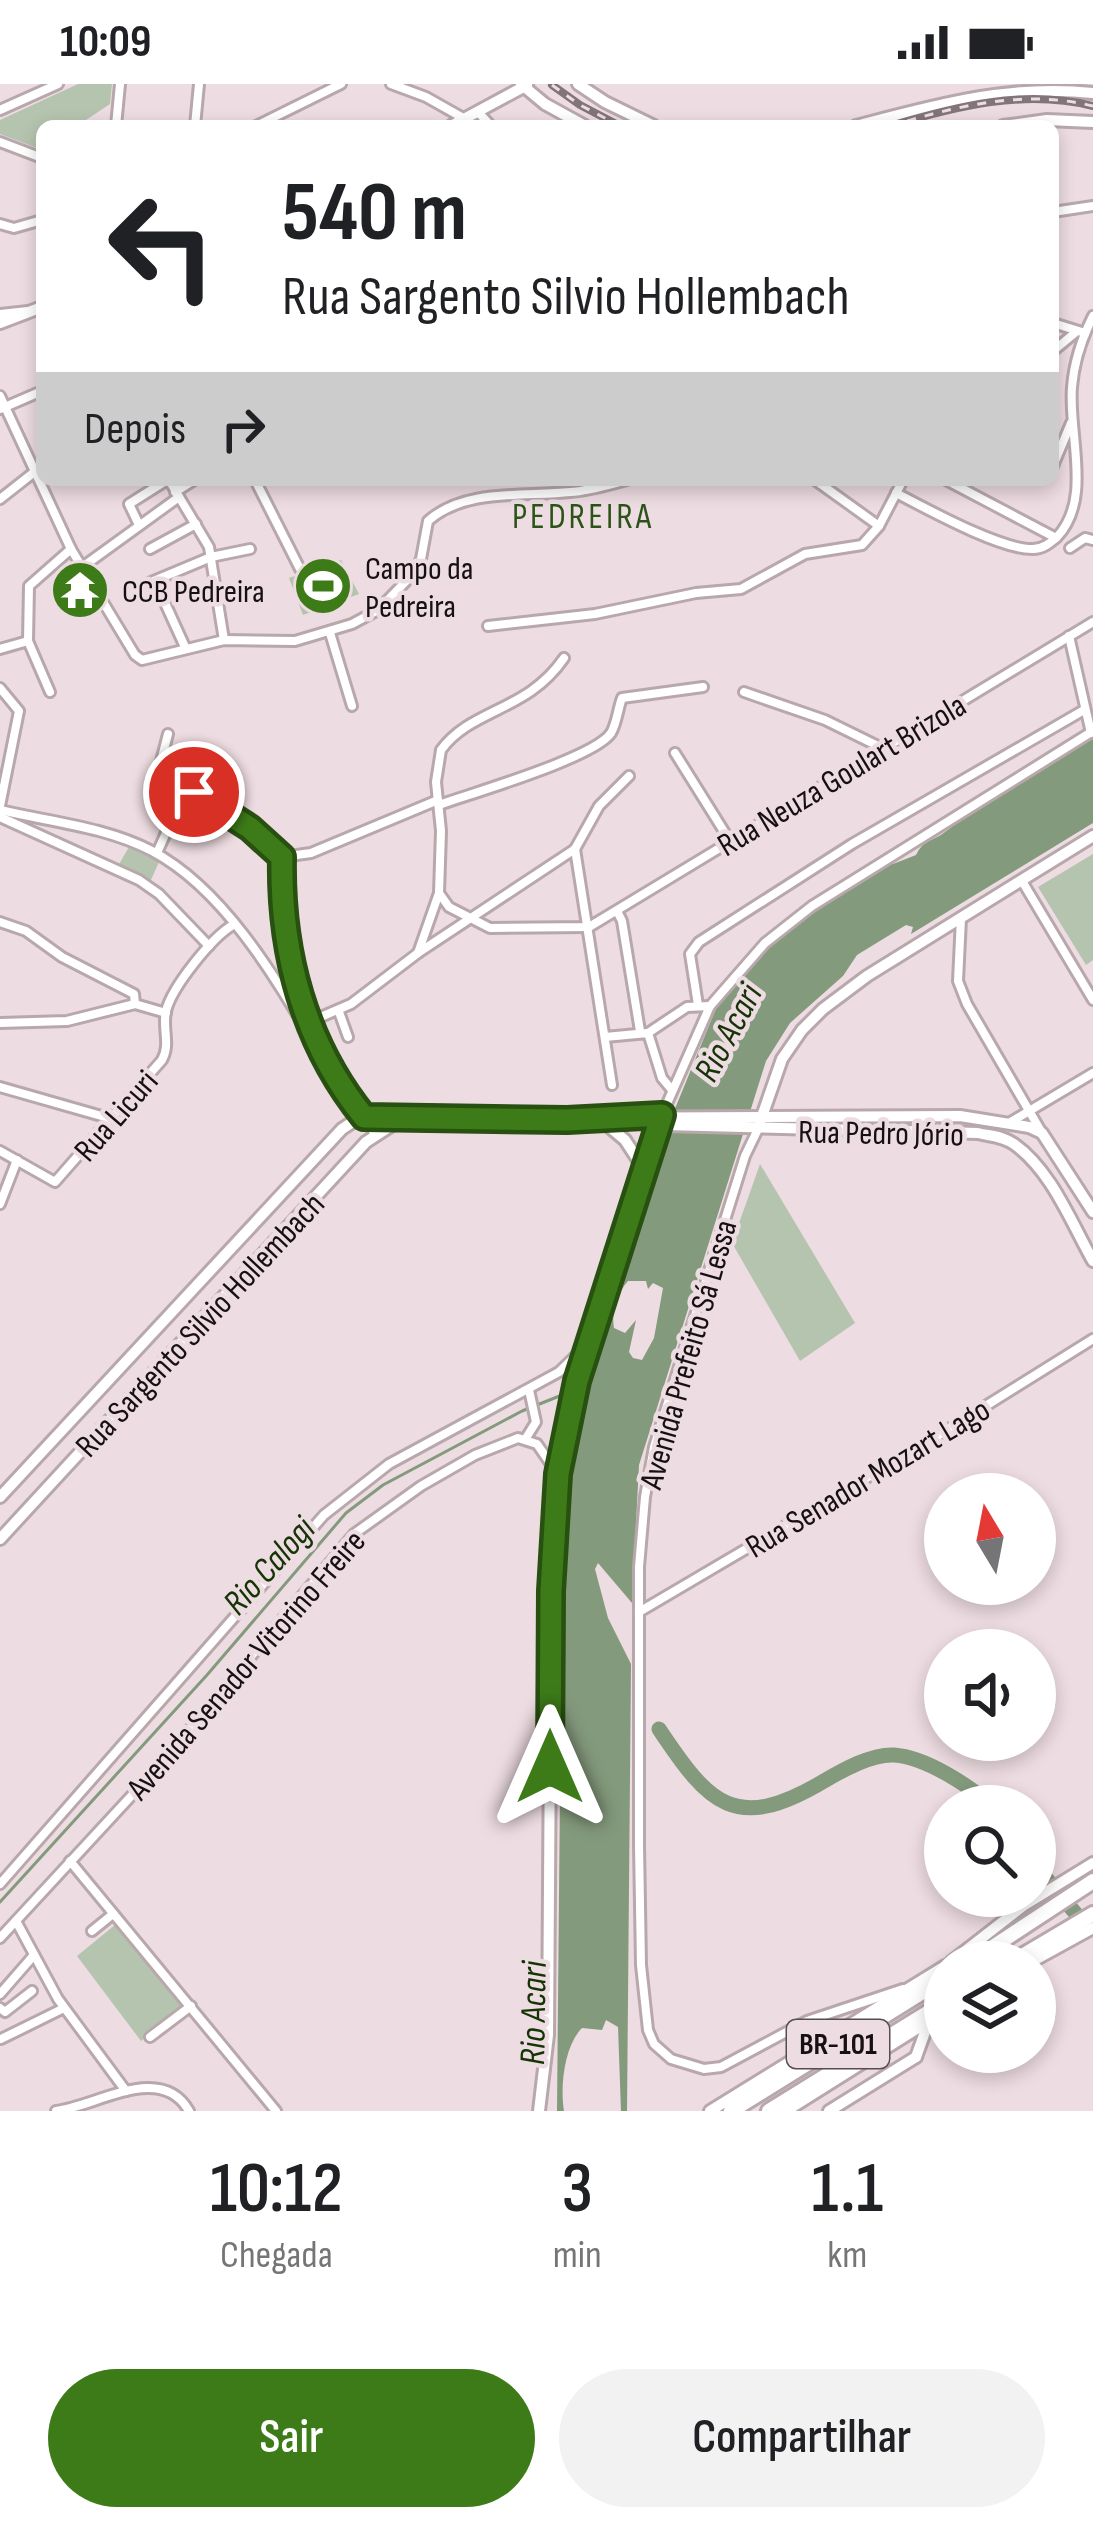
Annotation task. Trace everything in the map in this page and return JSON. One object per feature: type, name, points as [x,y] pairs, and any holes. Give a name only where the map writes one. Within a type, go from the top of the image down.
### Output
[{"type":"highway","points":[[1002,1941],[1080,1883]]},
{"type":"highway","points":[[1056,1942],[1093,1914]]},
{"type":"highway","name":"BR-101","points":[[731,2111],[924,1991]]},
{"type":"highway","name":"BR-101","points":[[769,2111],[924,2015]]},
{"type":"main road","points":[[578,84],[642,120]]},
{"type":"main road","points":[[464,119],[524,85],[576,120]]},
{"type":"main road","points":[[877,120],[1007,89],[1093,93]]},
{"type":"main road","points":[[1059,121],[1093,122]]},
{"type":"main road","points":[[0,318],[35,309]]},
{"type":"main road","name":"Avenida Prefeito Sá Lessa","points":[[755,1122],[790,1045],[824,1009],[867,976],[1093,836]]},
{"type":"main road","points":[[770,1092],[787,1115]]},
{"type":"main road","points":[[364,1117],[755,1122],[787,1115],[960,1116],[1042,1133],[1093,1212]]},
{"type":"main road","name":"Rua Sargento Silvio Hollembach","points":[[0,1497],[342,1129],[364,1117]]},
{"type":"main road","name":"Rua Sargento Silvio Hollembach","points":[[0,1539],[375,1135],[405,1117]]},
{"type":"main road","points":[[600,1119],[626,1140],[644,1169]]},
{"type":"main road","points":[[539,2111],[548,2035],[551,1591],[558,1474],[577,1381],[661,1119]]},
{"type":"main road","name":"Rua Pedro Jório","points":[[755,1122],[1004,1138],[1026,1155],[1056,1194],[1093,1261]]},
{"type":"main road","points":[[1056,1194],[1074,1181]]},
{"type":"main road","points":[[140,1344],[162,1364]]},
{"type":"main road","points":[[1080,1883],[1093,1863]]},
{"type":"main road","points":[[979,1941],[1011,1917]]},
{"type":"main road","points":[[1056,1944],[1093,1928]]},
{"type":"main road","points":[[710,2111],[924,1980]]},
{"type":"main road","points":[[786,2111],[924,2024]]},
{"type":"main road","points":[[829,2111],[916,2057],[924,2035]]},
{"type":"street","points":[[0,110],[58,84]]},
{"type":"street","points":[[117,120],[120,84]]},
{"type":"street","points":[[196,120],[199,84]]},
{"type":"street","points":[[268,120],[341,84]]},
{"type":"street","points":[[391,84],[464,119]]},
{"type":"street","points":[[478,112],[485,120]]},
{"type":"street","points":[[0,142],[36,156]]},
{"type":"street","points":[[1059,211],[1093,206]]},
{"type":"street","points":[[0,224],[14,228],[36,222]]},
{"type":"street","points":[[1059,347],[1081,332],[1093,316]]},
{"type":"street","points":[[1059,325],[1081,332]]},
{"type":"street","points":[[896,493],[1010,544],[1032,549],[1056,538],[1078,499],[1072,389],[1081,332]]},
{"type":"street","points":[[36,393],[2,403],[36,465]]},
{"type":"street","points":[[1059,443],[1073,416]]},
{"type":"street","points":[[0,499],[36,471]]},
{"type":"street","points":[[45,486],[81,568],[135,655],[145,660],[224,640],[295,640],[329,633],[378,610],[402,588],[419,566],[426,526],[447,509],[500,496],[602,486]]},
{"type":"street","points":[[139,525],[129,511],[130,503],[158,486]]},
{"type":"street","points":[[172,486],[212,556],[224,640]]},
{"type":"street","points":[[81,568],[187,486]]},
{"type":"street","points":[[258,486],[300,569]]},
{"type":"street","points":[[823,486],[879,526]]},
{"type":"street","points":[[488,626],[595,614],[741,589],[805,554],[862,545],[879,526],[900,486]]},
{"type":"street","points":[[957,486],[1056,538]]},
{"type":"street","points":[[150,549],[196,524]]},
{"type":"street","points":[[1070,548],[1085,538],[1093,540]]},
{"type":"street","points":[[50,692],[28,640],[29,586],[71,549]]},
{"type":"street","points":[[144,585],[212,556],[250,549]]},
{"type":"street","points":[[155,580],[185,647]]},
{"type":"street","name":"Rua Neuza Goulart Brizola","points":[[590,927],[1093,622]]},
{"type":"street","points":[[329,633],[352,706]]},
{"type":"street","points":[[661,1119],[710,1006],[765,943],[812,906],[1092,732],[1069,636]]},
{"type":"street","points":[[0,650],[28,640]]},
{"type":"street","points":[[418,953],[439,893],[437,761],[448,740],[536,691],[564,658]]},
{"type":"street","points":[[282,857],[311,853],[438,802],[553,765],[601,742],[614,729],[622,698],[704,687]]},
{"type":"street","points":[[0,688],[20,711],[0,811]]},
{"type":"street","points":[[744,692],[825,720],[881,748]]},
{"type":"street","points":[[698,1005],[690,954],[699,942],[852,844],[1084,710]]},
{"type":"street","points":[[168,734],[160,776],[212,802],[282,857],[281,908],[287,946],[311,1034]]},
{"type":"street","points":[[675,753],[730,841]]},
{"type":"street","points":[[309,1022],[339,1012],[418,953],[575,849],[599,806],[629,776]]},
{"type":"street","points":[[157,854],[184,792]]},
{"type":"street","points":[[0,811],[103,832],[157,854],[192,881],[233,925],[375,1135]]},
{"type":"street","points":[[0,811],[149,886],[209,946]]},
{"type":"street","points":[[575,849],[612,1084]]},
{"type":"street","points":[[1022,881],[1093,1000]]},
{"type":"street","points":[[439,893],[449,907],[490,928],[590,927]]},
{"type":"street","points":[[617,911],[644,1032],[662,1078],[672,1090]]},
{"type":"street","points":[[961,918],[958,981],[1042,1133]]},
{"type":"street","points":[[0,922],[26,931],[62,957],[134,994],[135,1004]]},
{"type":"street","name":"Rua Licuri","points":[[17,1160],[55,1182],[165,1056],[166,1013],[209,946],[233,925]]},
{"type":"street","points":[[0,1023],[85,1019],[135,1004],[166,1013]]},
{"type":"street","points":[[605,1037],[644,1032],[676,1012],[710,1006]]},
{"type":"street","points":[[339,1012],[348,1037]]},
{"type":"street","points":[[1010,1123],[1093,1072]]},
{"type":"street","points":[[0,1087],[112,1119]]},
{"type":"street","name":"Avenida Prefeito Sá Lessa","points":[[755,1122],[654,1447],[645,1497],[639,1612],[645,2009],[654,2044],[671,2060],[704,2069],[721,2067],[807,2021],[916,1986]]},
{"type":"street","points":[[0,1150],[17,1160],[0,1204]]},
{"type":"street","name":"Rua Senador Mozart Lago","points":[[639,1612],[1093,1339]]},
{"type":"street","name":"Avenida Senador Vitorino Freire","points":[[0,1884],[324,1515],[389,1464],[559,1372],[589,1342]]},
{"type":"street","points":[[529,1390],[535,1426],[526,1438],[545,1452],[558,1474]]},
{"type":"street","name":"Avenida Senador Vitorino Freire","points":[[0,1938],[173,1749],[354,1534],[475,1455],[526,1438]]},
{"type":"street","points":[[70,1862],[276,2111]]},
{"type":"street","points":[[92,1931],[112,1914]]},
{"type":"street","points":[[16,1921],[64,2008],[126,2091]]},
{"type":"street","points":[[0,1994],[34,1955]]},
{"type":"street","points":[[0,2008],[4,2012],[32,1990]]},
{"type":"street","points":[[150,2038],[190,2006]]},
{"type":"street","points":[[1,2039],[64,2008]]},
{"type":"street","points":[[56,2111],[126,2091],[172,2090],[189,2111]]},
{"type":"shaded area","points":[[78,84],[112,84],[110,104],[86,120],[36,120],[36,148],[0,134],[0,120]]},
{"type":"shaded area","name":"Campo da Pedreira","points":[[341,560],[359,594],[303,615],[289,578]]},
{"type":"shaded area","points":[[129,847],[159,862],[150,882],[118,866]]},
{"type":"shaded area","points":[[1093,854],[1093,960],[1086,965],[1038,887]]},
{"type":"shaded area","points":[[760,1164],[855,1323],[800,1361],[732,1243]]},
{"type":"shaded area","points":[[115,1925],[182,2007],[141,2041],[77,1956]]},
{"type":"water","name":"Rio Acari","points":[[1093,738],[1093,823],[911,934],[913,927],[906,925],[857,955],[843,976],[790,1023],[766,1061],[639,1465],[632,1603],[598,1563],[595,1569],[608,1618],[631,1664],[627,2111],[621,2111],[618,2027],[606,2020],[602,2030],[582,2028],[571,2045],[565,2067],[564,2111],[557,2111],[563,1470],[582,1387],[661,1143],[717,1006],[760,954],[828,896],[887,860],[893,864],[916,855],[925,843],[980,806]],"holes":[[[628,1281],[646,1281],[648,1289],[653,1283],[663,1288],[654,1338],[642,1360],[629,1352],[636,1320],[625,1333],[614,1328],[613,1315]]]},
{"type":"waterway","name":"Rio Calogi","points":[[0,1902],[207,1675],[346,1513],[383,1485],[522,1411],[572,1391]]},
{"type":"waterway","points":[[659,1729],[710,1792],[746,1808],[768,1806],[858,1763],[894,1755],[933,1767],[964,1785]]},
{"type":"waterway","points":[[1056,1890],[1087,1927]]},
{"type":"railway","points":[[552,85],[609,120]]},
{"type":"railway","points":[[912,120],[965,106],[1016,100],[1093,106]]},
{"type":"place","name":"Campo da Pedreira","points":[[323,586]]},
{"type":"place","name":"CCB Pedreira","points":[[80,590]]},
{"type":"district","name":"PEDREIRA","points":[[583,515]]},
{"type":"route","points":[[194,792],[250,828],[282,857],[281,908],[287,946],[311,1034],[364,1117],[567,1120],[662,1115],[577,1381],[558,1474],[551,1591],[550,1767]]}]
